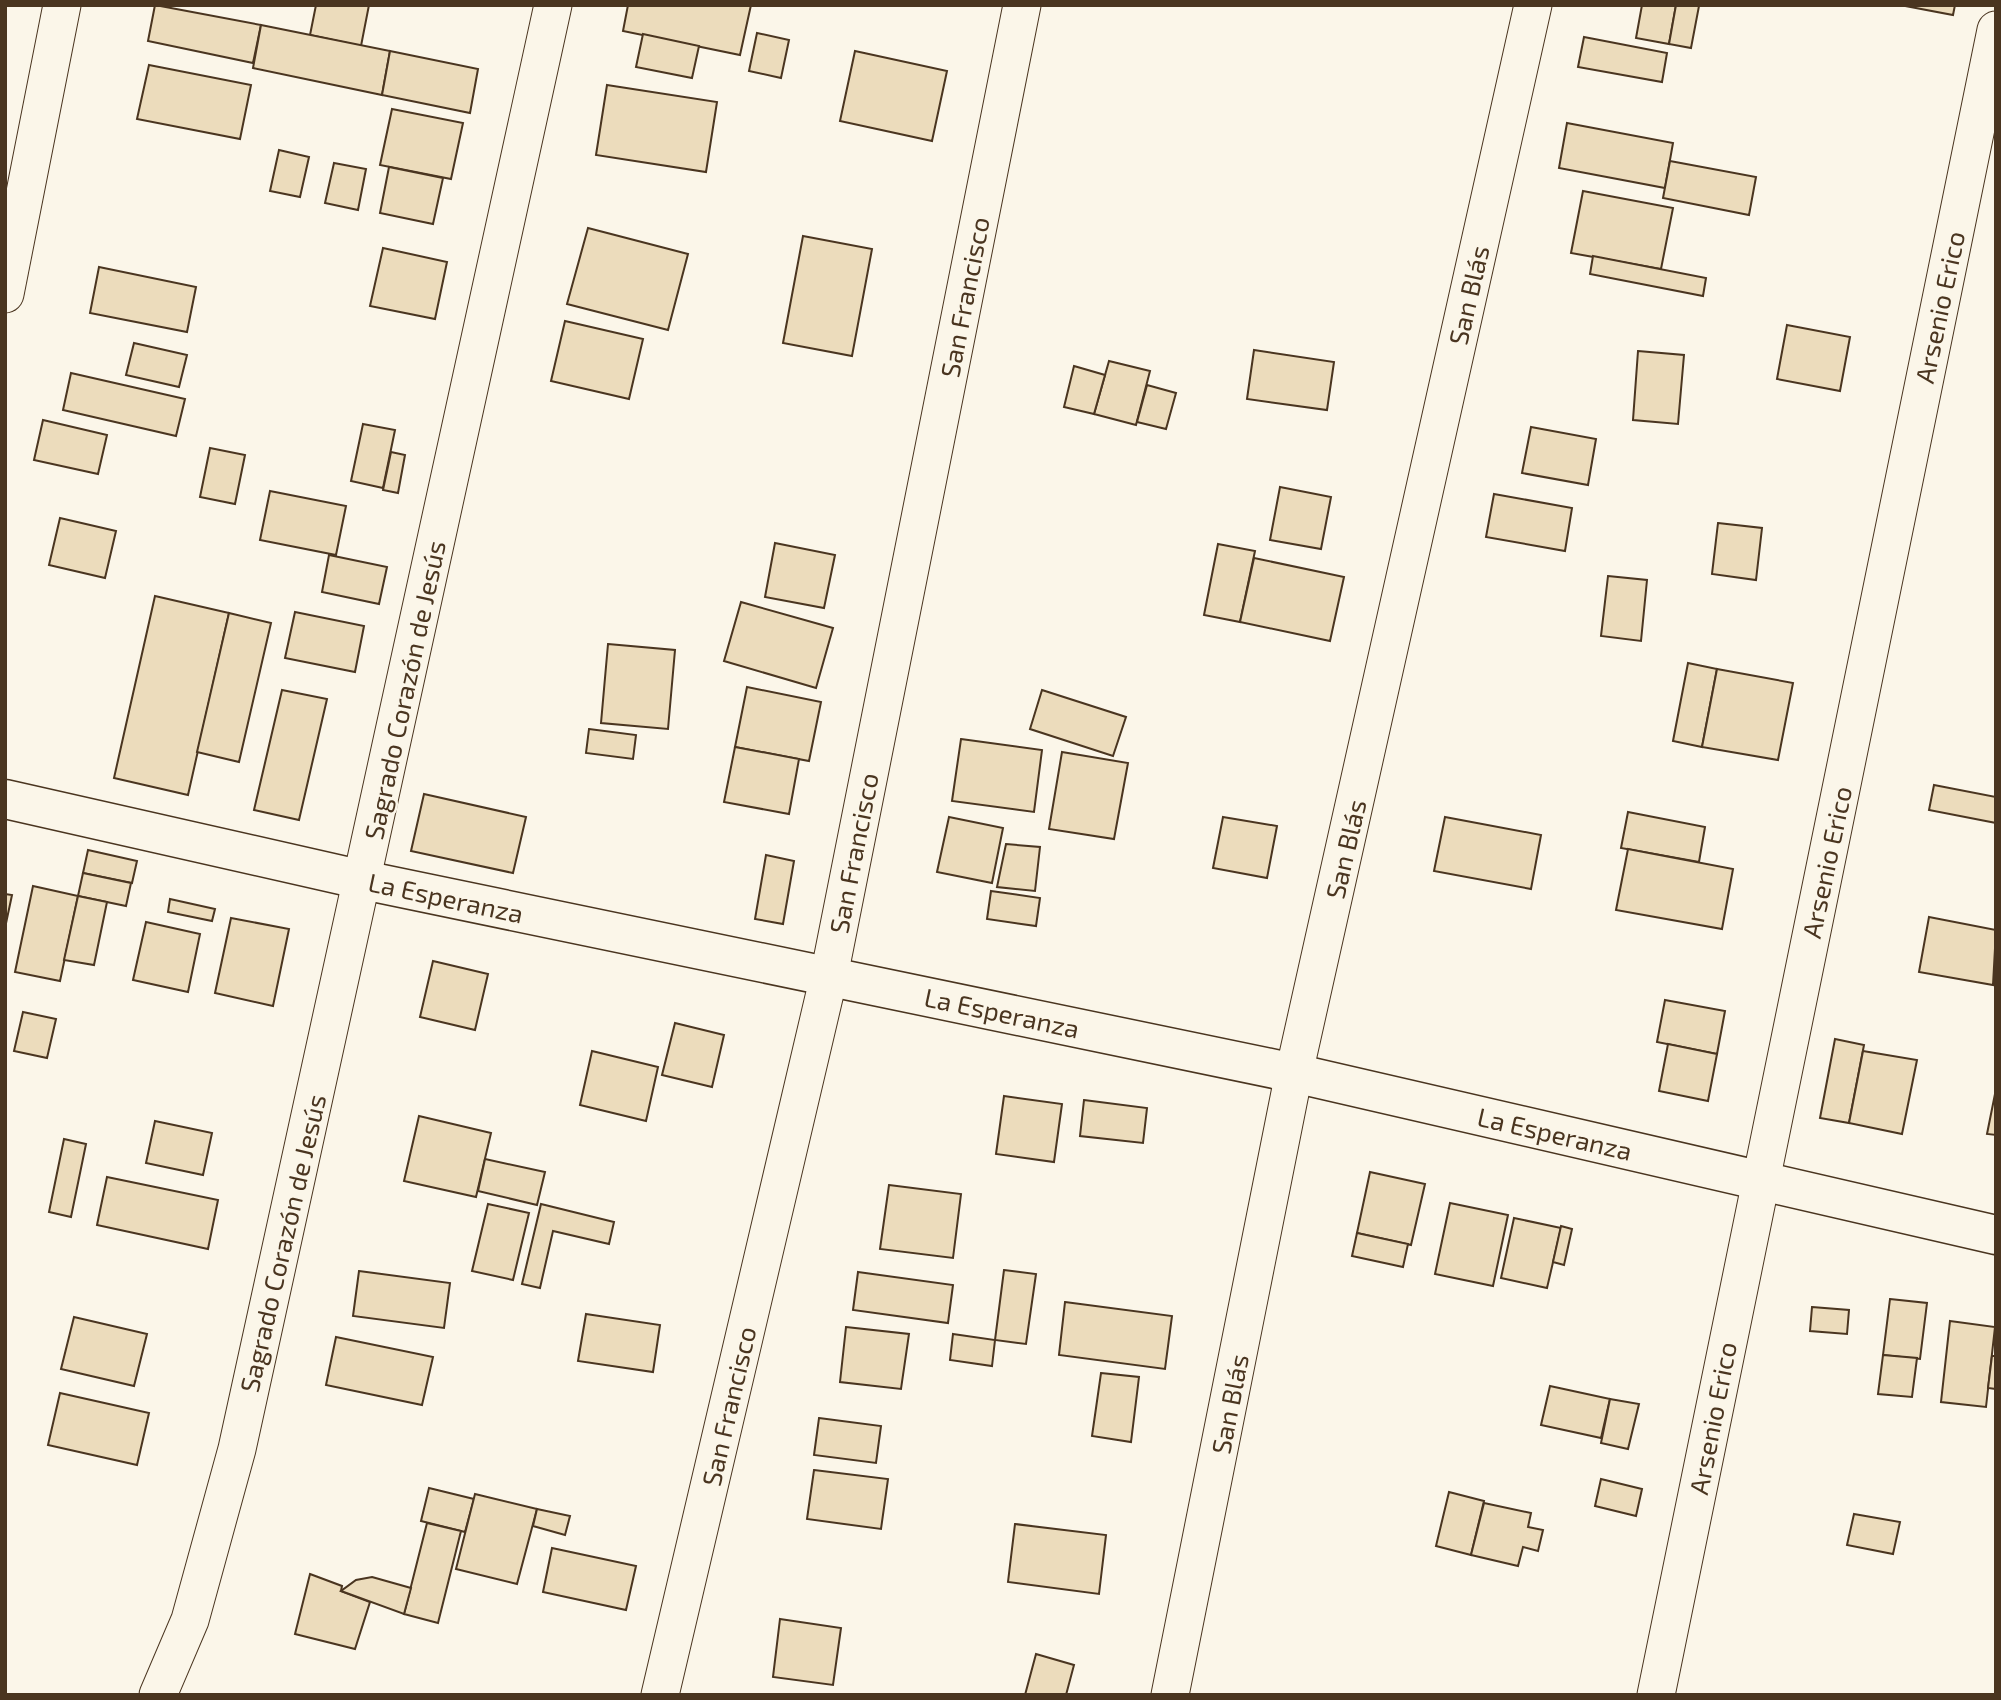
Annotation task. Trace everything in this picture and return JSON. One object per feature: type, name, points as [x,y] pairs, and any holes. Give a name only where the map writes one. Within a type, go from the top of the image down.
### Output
[{"type":"street","points":[[5,294],[62,5]]},
{"type":"street","name":"Sagrado Corazón de Jesús","points":[[158,1695],[190,1620],[237,1449],[553,5]]},
{"type":"street","name":"San Francisco","points":[[660,1695],[829,976],[1022,5]]},
{"type":"street","name":"San Blás","points":[[1170,1695],[1294,1073],[1533,5]]},
{"type":"street","name":"Arsenio Erico","points":[[1656,1695],[1996,30]]},
{"type":"street","name":"La Esperanza","points":[[5,799],[363,880],[1294,1073],[1996,1235]]},
{"type":"building","points":[[155,5],[261,25],[253,63],[148,41]]},
{"type":"building","points":[[316,5],[369,5],[361,46],[310,35]]},
{"type":"building","points":[[628,5],[751,5],[740,55],[623,31]]},
{"type":"building","points":[[1642,5],[1676,5],[1669,44],[1636,38]]},
{"type":"building","points":[[1676,5],[1699,6],[1691,48],[1669,44]]},
{"type":"building","points":[[1900,5],[1955,5],[1953,15]]},
{"type":"building","points":[[261,25],[390,51],[382,95],[253,68]]},
{"type":"building","points":[[757,33],[789,40],[781,78],[749,71]]},
{"type":"building","points":[[643,34],[699,46],[692,78],[636,67]]},
{"type":"building","points":[[1584,37],[1667,53],[1662,82],[1578,67]]},
{"type":"building","points":[[390,51],[478,69],[470,113],[382,95]]},
{"type":"building","points":[[855,51],[947,71],[932,141],[840,121]]},
{"type":"building","points":[[149,65],[251,85],[240,139],[137,119]]},
{"type":"building","points":[[607,85],[717,102],[706,172],[596,155]]},
{"type":"building","points":[[392,109],[463,123],[451,179],[380,165]]},
{"type":"building","points":[[1567,123],[1673,143],[1665,188],[1559,168]]},
{"type":"building","points":[[279,150],[309,157],[300,197],[270,191]]},
{"type":"building","points":[[1670,161],[1756,177],[1749,215],[1663,198]]},
{"type":"building","points":[[334,163],[366,169],[358,210],[325,203]]},
{"type":"building","points":[[389,167],[443,178],[433,224],[380,213]]},
{"type":"building","points":[[1583,191],[1673,208],[1661,269],[1571,253]]},
{"type":"building","points":[[588,228],[688,254],[668,330],[567,304]]},
{"type":"building","points":[[803,236],[872,249],[852,356],[783,343]]},
{"type":"building","points":[[383,248],[447,262],[435,319],[370,306]]},
{"type":"building","points":[[1593,256],[1706,278],[1703,296],[1590,274]]},
{"type":"building","points":[[99,267],[196,287],[187,332],[90,313]]},
{"type":"building","points":[[565,321],[643,339],[629,399],[551,381]]},
{"type":"building","points":[[1787,325],[1850,337],[1840,391],[1777,379]]},
{"type":"building","points":[[134,343],[187,355],[179,387],[126,375]]},
{"type":"building","points":[[1254,350],[1334,362],[1327,410],[1247,399]]},
{"type":"building","points":[[1638,351],[1684,355],[1678,424],[1633,420]]},
{"type":"building","points":[[1109,361],[1150,371],[1136,425],[1094,414]]},
{"type":"building","points":[[1074,366],[1105,375],[1094,414],[1064,407]]},
{"type":"building","points":[[71,373],[185,399],[176,436],[63,410]]},
{"type":"building","points":[[1147,385],[1176,393],[1166,429],[1137,422]]},
{"type":"building","points":[[43,420],[107,435],[98,474],[34,460]]},
{"type":"building","points":[[363,424],[395,430],[383,488],[351,481]]},
{"type":"building","points":[[1531,427],[1596,439],[1588,485],[1522,473]]},
{"type":"building","points":[[210,448],[245,455],[235,504],[200,497]]},
{"type":"building","points":[[391,452],[405,455],[398,493],[383,490]]},
{"type":"building","points":[[1280,487],[1331,497],[1321,549],[1270,540]]},
{"type":"building","points":[[270,491],[346,506],[336,555],[260,540]]},
{"type":"building","points":[[1494,494],[1572,508],[1565,551],[1486,537]]},
{"type":"building","points":[[60,518],[116,531],[105,578],[49,565]]},
{"type":"building","points":[[1718,523],[1762,528],[1756,580],[1712,574]]},
{"type":"building","points":[[775,543],[835,555],[824,608],[765,597]]},
{"type":"building","points":[[1218,544],[1255,551],[1240,622],[1204,615]]},
{"type":"building","points":[[329,555],[387,567],[379,604],[322,592]]},
{"type":"building","points":[[1254,558],[1344,577],[1330,641],[1240,622]]},
{"type":"building","points":[[1608,576],[1647,580],[1641,641],[1601,636]]},
{"type":"building","points":[[155,596],[229,613],[188,795],[114,778]]},
{"type":"building","points":[[741,602],[833,628],[816,688],[724,661]]},
{"type":"building","points":[[295,612],[364,626],[355,672],[285,658]]},
{"type":"building","points":[[229,613],[271,623],[239,762],[197,752]]},
{"type":"building","points":[[608,644],[675,650],[668,729],[601,723]]},
{"type":"building","points":[[1688,663],[1717,669],[1702,747],[1673,741]]},
{"type":"building","points":[[1717,669],[1793,683],[1778,760],[1702,747]]},
{"type":"building","points":[[747,687],[821,702],[809,761],[735,747]]},
{"type":"building","points":[[282,690],[327,699],[299,820],[254,810]]},
{"type":"building","points":[[1042,690],[1126,717],[1113,756],[1030,729]]},
{"type":"building","points":[[589,729],[636,735],[633,759],[586,753]]},
{"type":"building","points":[[961,739],[1042,750],[1034,812],[952,801]]},
{"type":"building","points":[[735,747],[799,759],[789,814],[724,802]]},
{"type":"building","points":[[1062,752],[1128,763],[1114,839],[1049,829]]},
{"type":"building","points":[[1934,785],[1996,797],[1996,823],[1929,810]]},
{"type":"building","points":[[424,794],[526,817],[513,873],[411,851]]},
{"type":"building","points":[[1628,812],[1705,827],[1699,862],[1621,848]]},
{"type":"building","points":[[949,817],[1003,828],[992,883],[937,872]]},
{"type":"building","points":[[1223,817],[1277,826],[1267,878],[1213,868]]},
{"type":"building","points":[[1445,817],[1541,835],[1531,889],[1434,871]]},
{"type":"building","points":[[1006,844],[1040,847],[1035,891],[997,887]]},
{"type":"building","points":[[1628,849],[1733,869],[1722,929],[1616,910]]},
{"type":"building","points":[[88,850],[137,861],[132,883],[83,873]]},
{"type":"building","points":[[766,855],[794,861],[783,924],[755,919]]},
{"type":"building","points":[[83,873],[131,883],[126,906],[78,896]]},
{"type":"building","points":[[33,886],[78,896],[60,981],[15,972]]},
{"type":"building","points":[[991,891],[1040,898],[1036,926],[987,919]]},
{"type":"building","points":[[5,894],[12,895],[5,928]]},
{"type":"building","points":[[78,896],[107,902],[94,965],[64,960]]},
{"type":"building","points":[[170,899],[215,909],[212,921],[168,912]]},
{"type":"building","points":[[1929,917],[1996,930],[1993,985],[1919,972]]},
{"type":"building","points":[[231,918],[289,929],[273,1006],[215,993]]},
{"type":"building","points":[[146,922],[200,934],[188,992],[133,980]]},
{"type":"building","points":[[433,961],[488,974],[475,1030],[420,1017]]},
{"type":"building","points":[[1665,1000],[1725,1011],[1717,1054],[1657,1042]]},
{"type":"building","points":[[23,1012],[56,1019],[47,1058],[14,1051]]},
{"type":"building","points":[[675,1023],[724,1035],[712,1087],[662,1075]]},
{"type":"building","points":[[1835,1039],[1864,1045],[1849,1123],[1820,1118]]},
{"type":"building","points":[[1668,1044],[1717,1054],[1708,1101],[1659,1091]]},
{"type":"building","points":[[592,1051],[658,1067],[646,1121],[580,1105]]},
{"type":"building","points":[[1863,1051],[1917,1060],[1902,1134],[1849,1123]]},
{"type":"building","points":[[1996,1089],[1996,1135],[1987,1134]]},
{"type":"building","points":[[1004,1096],[1062,1104],[1054,1162],[996,1154]]},
{"type":"building","points":[[1084,1100],[1147,1108],[1143,1143],[1080,1136]]},
{"type":"building","points":[[419,1116],[491,1133],[476,1197],[404,1181]]},
{"type":"building","points":[[155,1121],[212,1133],[203,1175],[146,1163]]},
{"type":"building","points":[[64,1139],[86,1144],[71,1217],[49,1212]]},
{"type":"building","points":[[485,1159],[545,1172],[537,1205],[478,1191]]},
{"type":"building","points":[[1370,1172],[1425,1184],[1411,1245],[1357,1233]]},
{"type":"building","points":[[107,1177],[218,1200],[208,1249],[97,1225]]},
{"type":"building","points":[[889,1185],[961,1194],[953,1258],[880,1249]]},
{"type":"building","points":[[1450,1203],[1508,1215],[1493,1286],[1435,1274]]},
{"type":"building","points":[[488,1204],[529,1213],[513,1280],[472,1271]]},
{"type":"building","points":[[541,1204],[614,1222],[609,1244],[553,1231],[540,1288],[522,1284]]},
{"type":"building","points":[[1514,1218],[1561,1228],[1547,1288],[1501,1278]]},
{"type":"building","points":[[1561,1226],[1572,1229],[1564,1265],[1553,1262]]},
{"type":"building","points":[[1357,1233],[1408,1244],[1403,1267],[1352,1256]]},
{"type":"building","points":[[1004,1270],[1036,1274],[1026,1344],[995,1340]]},
{"type":"building","points":[[359,1271],[450,1283],[444,1328],[353,1316]]},
{"type":"building","points":[[858,1272],[953,1285],[948,1323],[853,1310]]},
{"type":"building","points":[[1890,1299],[1927,1303],[1920,1359],[1883,1355]]},
{"type":"building","points":[[1065,1302],[1172,1316],[1165,1369],[1059,1355]]},
{"type":"building","points":[[1812,1307],[1849,1310],[1847,1334],[1810,1331]]},
{"type":"building","points":[[586,1314],[660,1325],[653,1372],[578,1361]]},
{"type":"building","points":[[74,1317],[147,1334],[134,1386],[61,1369]]},
{"type":"building","points":[[1950,1321],[1995,1327],[1986,1407],[1941,1402]]},
{"type":"building","points":[[846,1327],[909,1334],[901,1389],[840,1382]]},
{"type":"building","points":[[953,1334],[995,1340],[992,1366],[950,1360]]},
{"type":"building","points":[[336,1337],[433,1357],[422,1405],[326,1385]]},
{"type":"building","points":[[1883,1355],[1917,1358],[1912,1397],[1878,1394]]},
{"type":"building","points":[[1992,1356],[1996,1356],[1996,1389],[1988,1388]]},
{"type":"building","points":[[1101,1373],[1139,1377],[1131,1442],[1092,1436]]},
{"type":"building","points":[[1550,1386],[1610,1399],[1601,1438],[1541,1425]]},
{"type":"building","points":[[60,1393],[149,1413],[137,1465],[48,1445]]},
{"type":"building","points":[[1610,1399],[1639,1404],[1628,1449],[1601,1443]]},
{"type":"building","points":[[819,1418],[881,1426],[876,1463],[814,1455]]},
{"type":"building","points":[[814,1470],[888,1479],[881,1529],[807,1519]]},
{"type":"building","points":[[1601,1479],[1642,1489],[1636,1516],[1595,1506]]},
{"type":"building","points":[[429,1488],[474,1499],[465,1532],[421,1521]]},
{"type":"building","points":[[1449,1492],[1484,1501],[1471,1555],[1436,1546]]},
{"type":"building","points":[[475,1494],[537,1509],[517,1584],[456,1569]]},
{"type":"building","points":[[1484,1503],[1531,1513],[1528,1527],[1543,1530],[1538,1551],[1523,1547],[1518,1566],[1471,1555]]},
{"type":"building","points":[[537,1509],[570,1516],[565,1535],[533,1526]]},
{"type":"building","points":[[1854,1514],[1900,1522],[1893,1554],[1847,1545]]},
{"type":"building","points":[[427,1523],[461,1531],[438,1623],[404,1614]]},
{"type":"building","points":[[1015,1524],[1106,1535],[1099,1594],[1008,1582]]},
{"type":"building","points":[[552,1548],[636,1566],[626,1610],[543,1592]]},
{"type":"building","points":[[310,1574],[342,1586],[341,1591],[370,1602],[355,1649],[295,1634]]},
{"type":"building","points":[[372,1577],[411,1588],[404,1614],[341,1591],[356,1580]]},
{"type":"building","points":[[780,1619],[841,1628],[833,1685],[773,1677]]},
{"type":"building","points":[[1036,1654],[1074,1665],[1066,1695],[1025,1695]]}]
